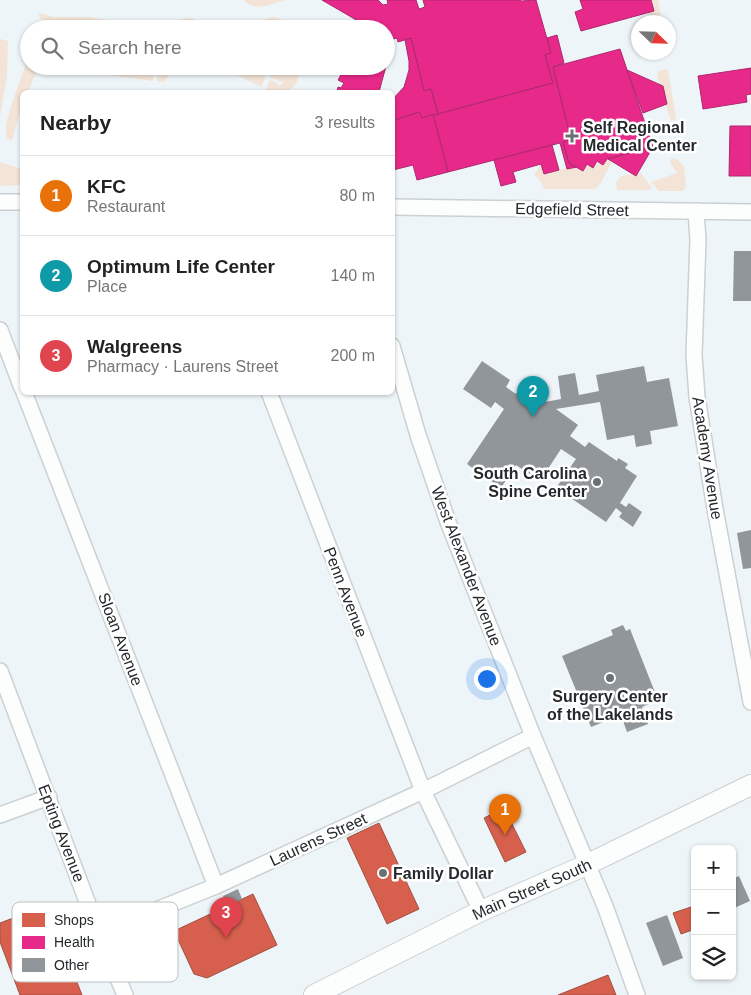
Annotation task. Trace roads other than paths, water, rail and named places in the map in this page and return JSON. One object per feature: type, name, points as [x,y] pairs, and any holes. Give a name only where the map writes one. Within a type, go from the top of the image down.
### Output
[{"type":"main road","name":"Main Street South","points":[[314,995],[481,911],[586,865],[751,785]]},
{"type":"street","points":[[0,202],[20,202]]},
{"type":"street","name":"Edgefield Street","points":[[395,207],[751,212]]},
{"type":"street","name":"Academy Avenue","points":[[696,211],[698,240],[694,355],[697,397],[715,508],[751,702]]},
{"type":"street","points":[[0,330],[20,383]]},
{"type":"street","name":"West Alexander Avenue","points":[[395,356],[418,435],[448,522],[533,736],[586,865],[605,906],[637,995]]},
{"type":"street","name":"Sloan Avenue","points":[[25,395],[216,886]]},
{"type":"street","name":"Penn Avenue","points":[[270,395],[423,790],[481,911]]},
{"type":"street","name":"Epting Avenue","points":[[0,671],[88,902]]},
{"type":"street","name":"Laurens Street","points":[[176,902],[216,886],[423,790],[533,736]]},
{"type":"street","points":[[0,815],[49,797]]},
{"type":"street","name":"Epting Avenue","points":[[120,982],[126,995]]},
{"type":"place","name":"Self Regional Medical Center","points":[[572,136]]},
{"type":"place","name":"Optimum Life Center","points":[[533,417]]},
{"type":"place","name":"South Carolina Spine Center","points":[[597,482]]},
{"type":"place","name":"Surgery Center of the Lakelands","points":[[610,678]]},
{"type":"place","name":"KFC","points":[[505,835]]},
{"type":"place","name":"Family Dollar","points":[[383,873]]},
{"type":"place","name":"Walgreens","points":[[226,938]]}]
